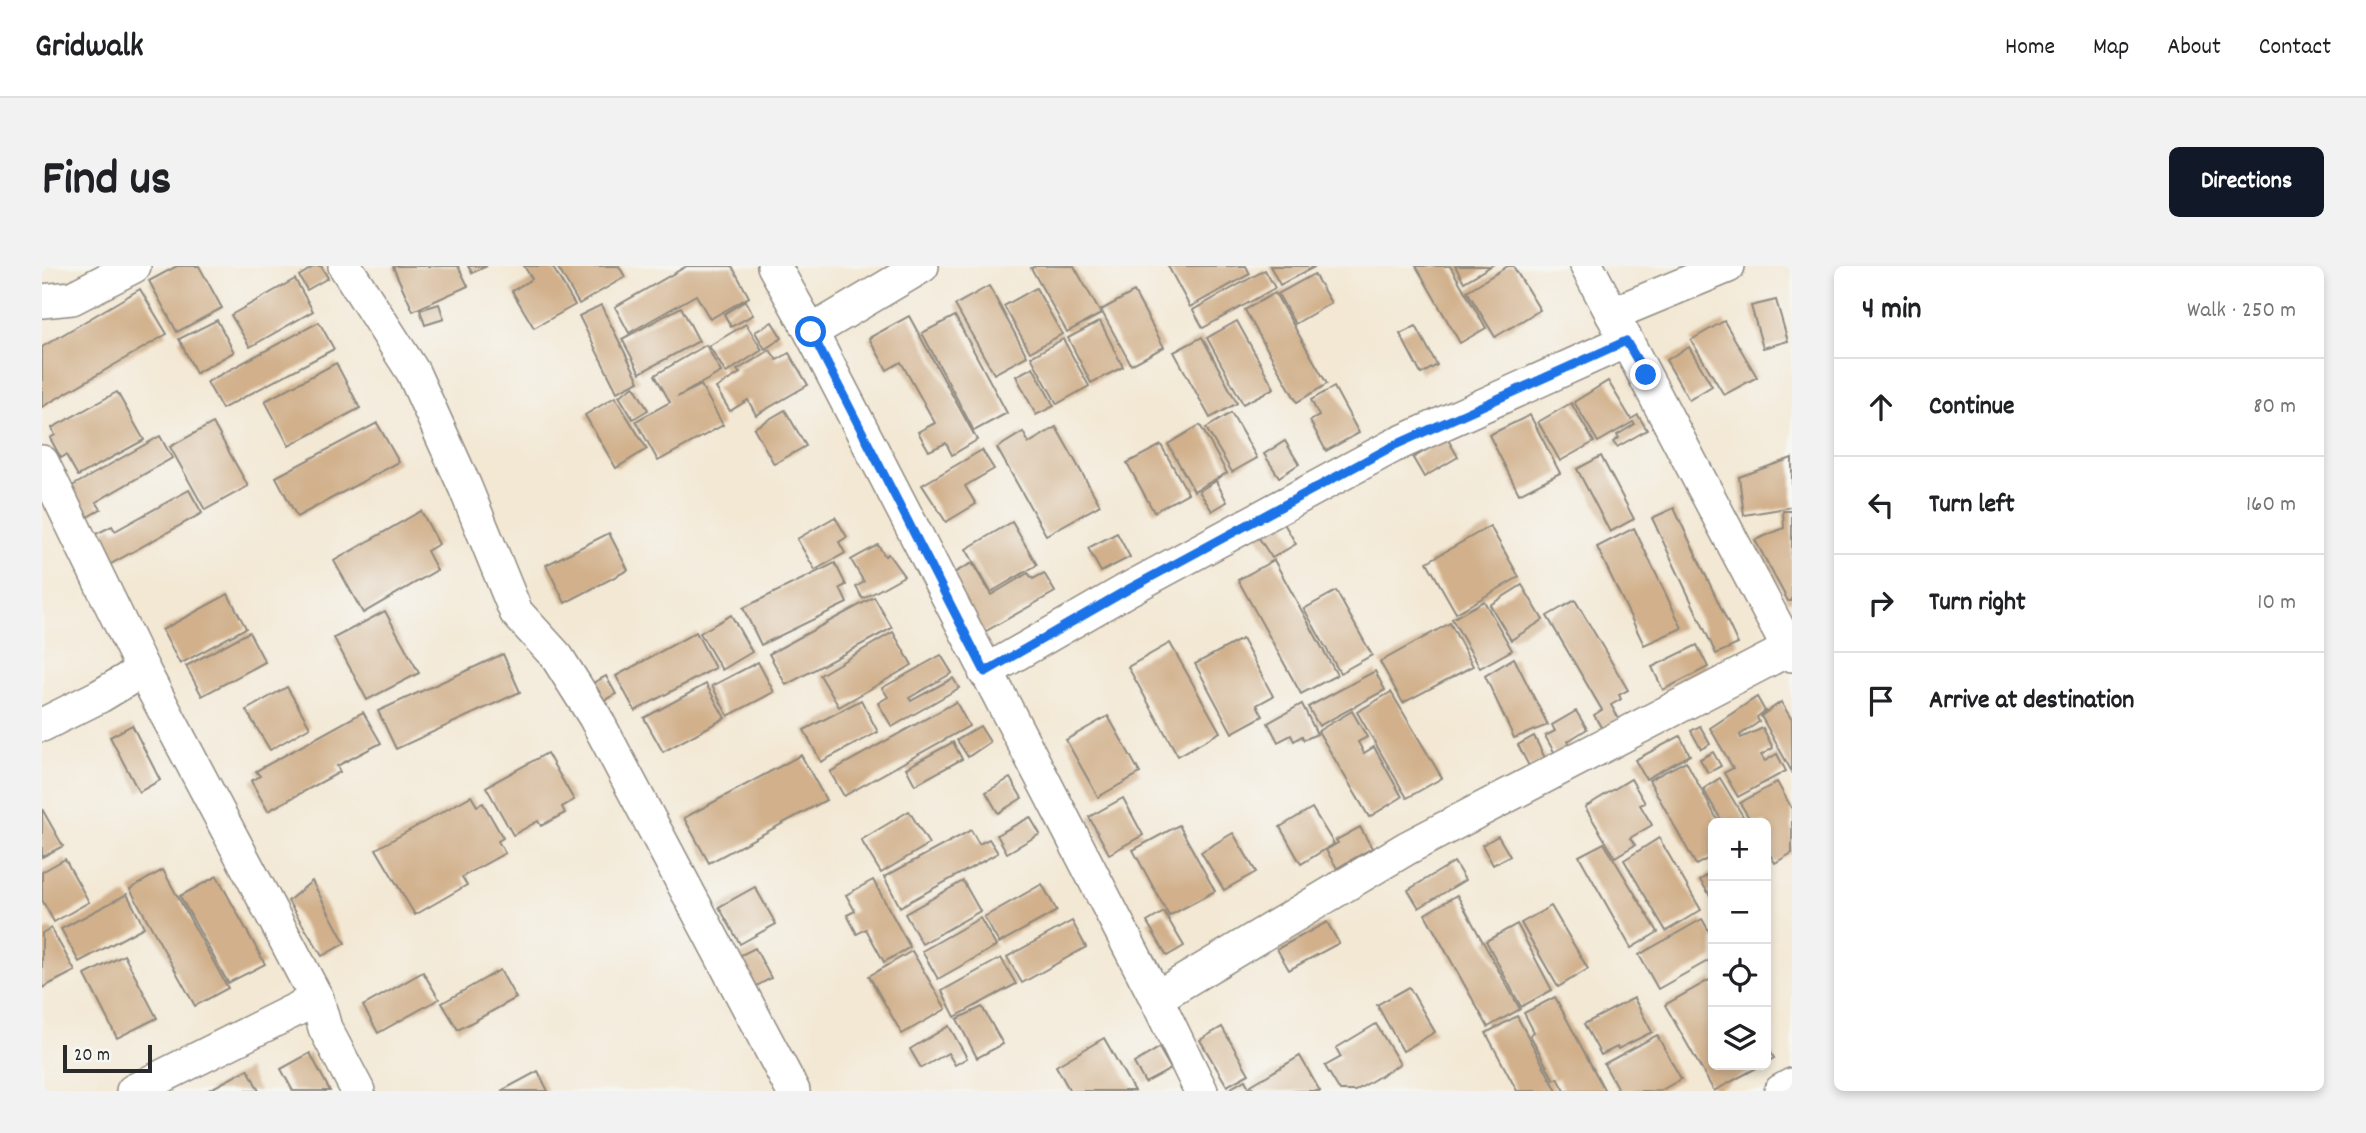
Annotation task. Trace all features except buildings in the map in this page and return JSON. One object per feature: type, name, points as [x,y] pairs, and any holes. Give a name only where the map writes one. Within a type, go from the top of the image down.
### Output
[{"type":"street","points":[[42,301],[72,298],[134,266]]},
{"type":"street","points":[[345,266],[413,372],[465,487],[516,612],[557,657],[595,717],[793,1091]]},
{"type":"street","points":[[774,266],[811,332],[1156,998],[1201,1091]]},
{"type":"street","points":[[811,332],[922,266]]},
{"type":"street","points":[[1156,998],[1407,848],[1791,652],[1587,266]]},
{"type":"street","points":[[985,672],[1127,590],[1619,328],[1728,266]]},
{"type":"street","points":[[42,462],[143,670],[317,999],[325,1028],[358,1091]]},
{"type":"street","points":[[42,725],[100,696],[143,670]]},
{"type":"street","points":[[133,1091],[317,999]]},
{"type":"street","points":[[1782,1091],[1792,1085]]},
{"type":"route","points":[[811,332],[985,672],[1127,590],[1393,446],[1626,341],[1646,375]]}]
